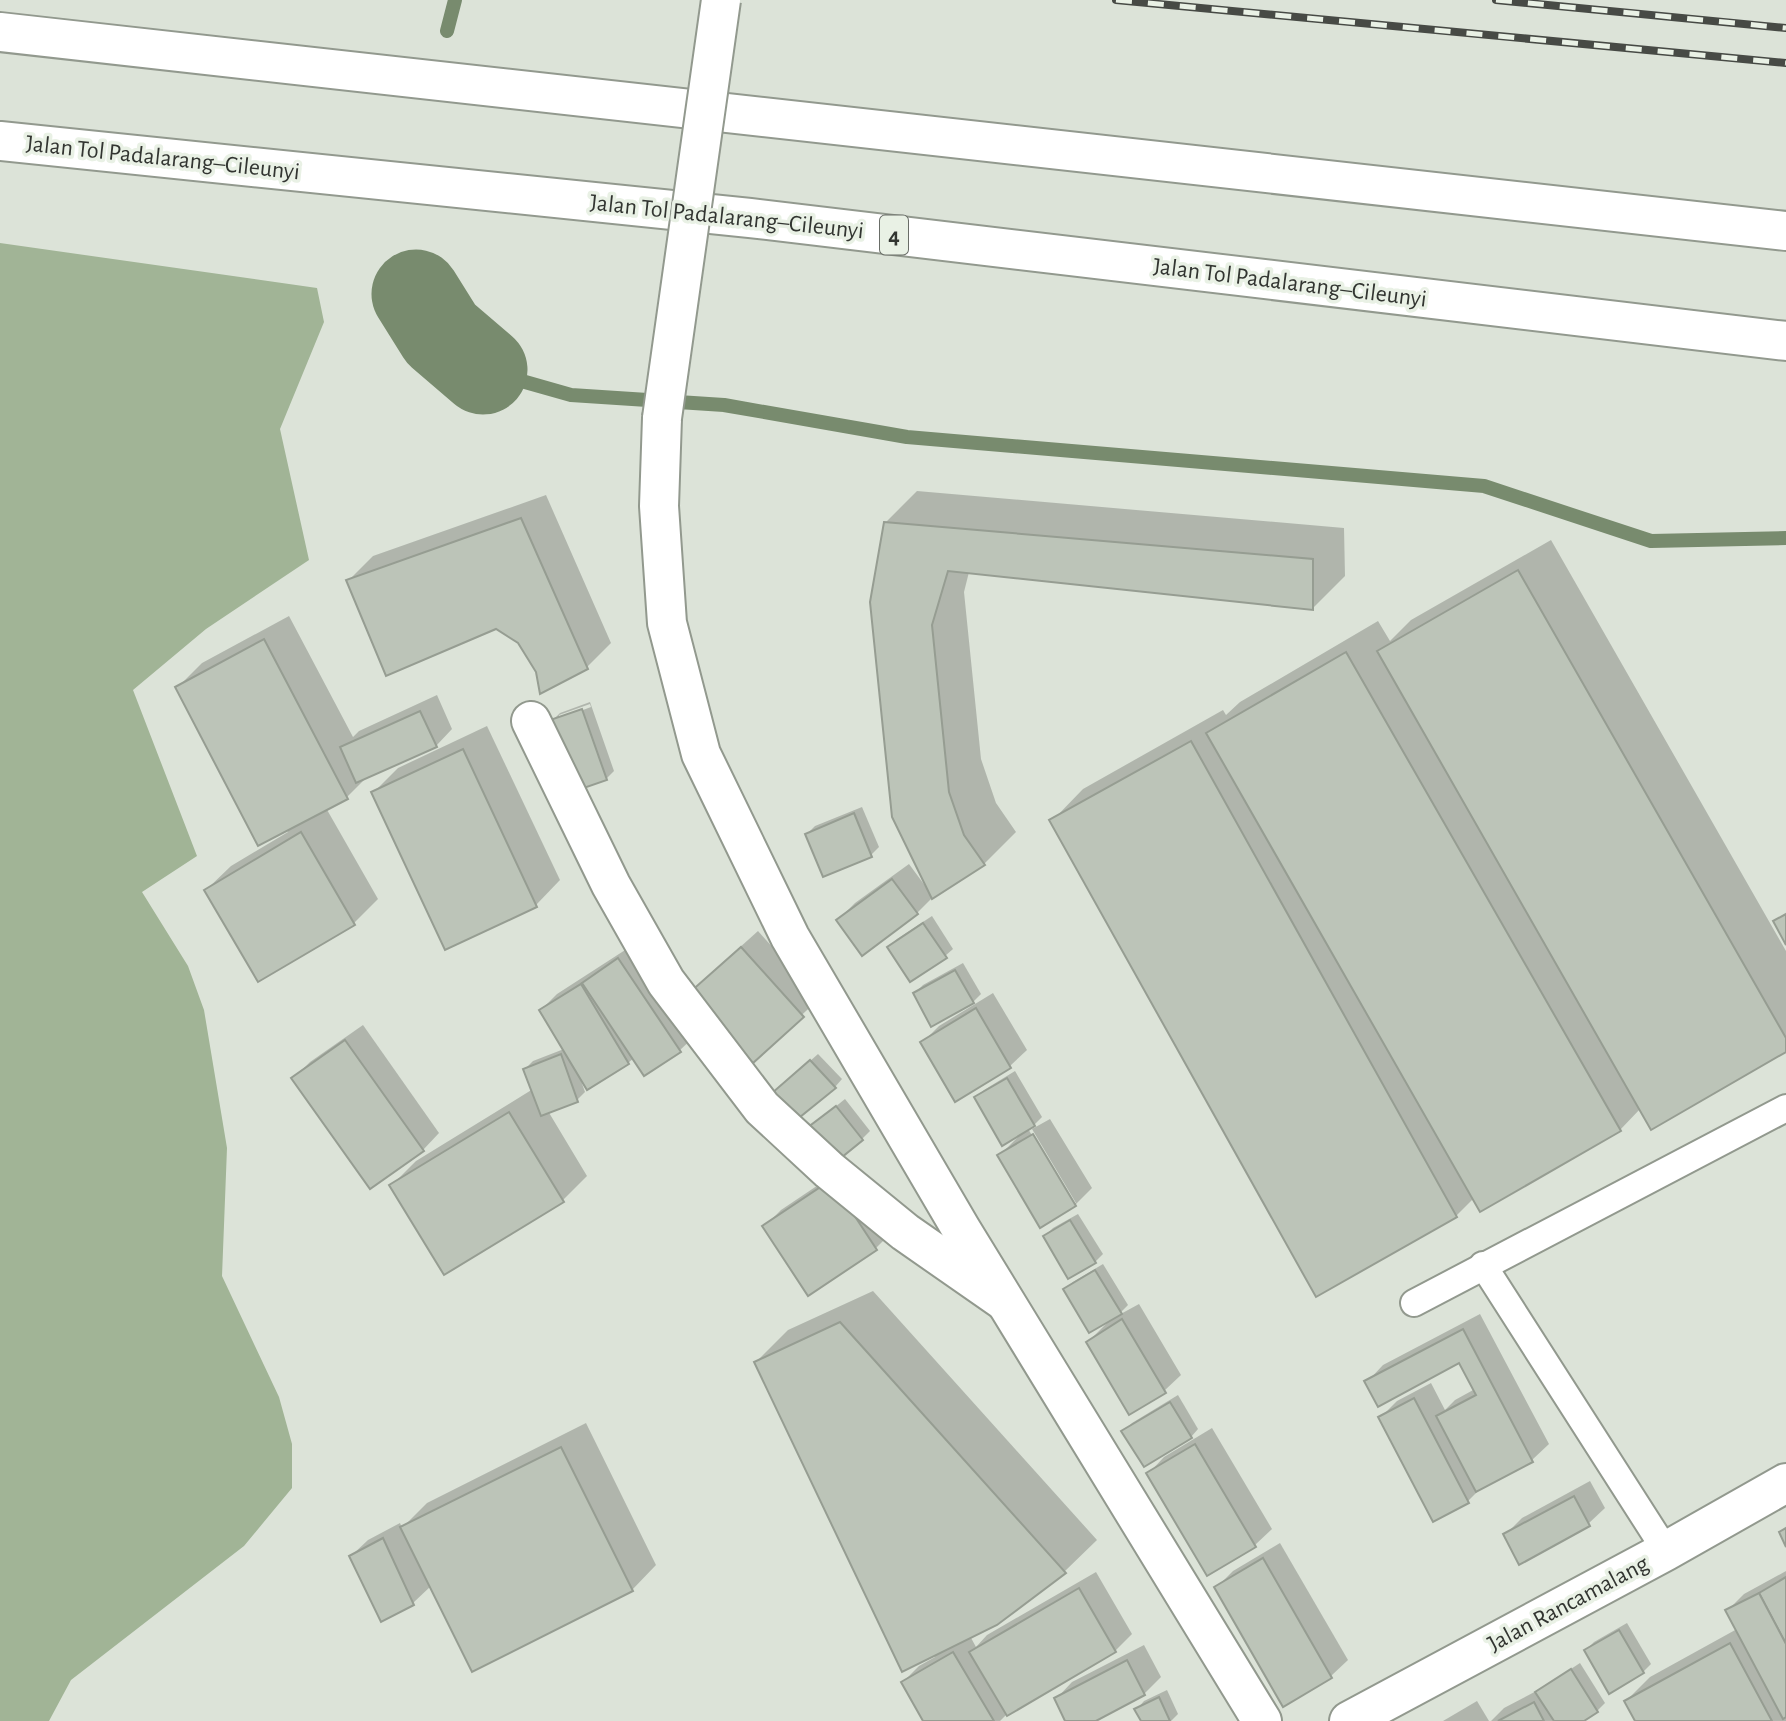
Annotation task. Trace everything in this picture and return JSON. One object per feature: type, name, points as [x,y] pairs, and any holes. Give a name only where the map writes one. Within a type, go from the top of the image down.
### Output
[{"type":"main road","points":[[721,0],[662,418],[659,506],[667,623],[701,754],[790,937],[1004,1301],[1262,1721]]},
{"type":"main road","points":[[0,32],[1786,231]]},
{"type":"main road","name":"Jalan Tol Padalarang–Cileunyi","points":[[0,141],[750,218],[1786,341]]},
{"type":"main road","points":[[531,721],[611,885],[666,982],[762,1108],[829,1170],[905,1232],[1004,1301]]},
{"type":"main road","name":"Jalan Rancamalang","points":[[1349,1721],[1666,1551],[1786,1483]]},
{"type":"lane","points":[[1414,1303],[1786,1108]]},
{"type":"lane","points":[[1483,1265],[1666,1551]]},
{"type":"green space","points":[[0,243],[317,288],[324,322],[280,429],[309,560],[206,629],[133,690],[197,856],[142,892],[188,966],[204,1010],[227,1148],[222,1276],[279,1397],[292,1444],[292,1488],[244,1546],[71,1680],[49,1721],[0,1721]]},
{"type":"building","points":[[521,518],[588,669],[540,694],[536,672],[518,643],[496,629],[386,676],[346,580]]},
{"type":"building","points":[[884,522],[1313,559],[1313,610],[948,571],[932,625],[949,792],[964,835],[985,865],[932,899],[892,817],[870,602]]},
{"type":"building","points":[[1518,570],[1786,1038],[1786,1052],[1651,1130],[1377,651]]},
{"type":"building","points":[[264,639],[348,799],[258,846],[175,687]]},
{"type":"building","points":[[1346,652],[1621,1131],[1480,1212],[1206,733]]},
{"type":"building","points":[[582,709],[607,780],[575,791],[550,720]]},
{"type":"building","points":[[420,711],[437,747],[356,783],[340,747]]},
{"type":"building","points":[[1191,741],[1457,1217],[1316,1297],[1049,820]]},
{"type":"building","points":[[463,749],[537,907],[445,950],[371,792]]},
{"type":"building","points":[[854,813],[872,857],[823,877],[805,834]]},
{"type":"building","points":[[301,832],[355,925],[258,982],[204,890]]},
{"type":"building","points":[[892,879],[918,914],[862,956],[836,920]]},
{"type":"building","points":[[1786,914],[1786,945],[1773,921]]},
{"type":"building","points":[[923,923],[947,958],[910,982],[887,947]]},
{"type":"building","points":[[741,947],[804,1017],[753,1063],[689,993]]},
{"type":"building","points":[[618,958],[681,1052],[644,1076],[582,983]]},
{"type":"building","points":[[955,970],[974,1003],[931,1027],[913,993]]},
{"type":"building","points":[[581,984],[629,1064],[587,1090],[539,1010]]},
{"type":"building","points":[[976,1008],[1011,1068],[955,1102],[920,1042]]},
{"type":"building","points":[[345,1040],[424,1151],[370,1189],[291,1078]]},
{"type":"building","points":[[561,1054],[578,1102],[541,1116],[523,1069]]},
{"type":"building","points":[[810,1060],[836,1088],[795,1121],[772,1093]]},
{"type":"building","points":[[1007,1078],[1035,1126],[1002,1146],[974,1097]]},
{"type":"building","points":[[836,1106],[863,1140],[831,1166],[803,1131]]},
{"type":"building","points":[[509,1112],[564,1202],[444,1275],[389,1185]]},
{"type":"building","points":[[1033,1134],[1076,1206],[1040,1228],[997,1155]]},
{"type":"building","points":[[831,1180],[877,1250],[808,1296],[762,1226]]},
{"type":"building","points":[[1070,1220],[1096,1263],[1068,1279],[1043,1236]]},
{"type":"building","points":[[1095,1270],[1122,1314],[1089,1333],[1063,1289]]},
{"type":"building","points":[[1122,1319],[1166,1393],[1129,1415],[1086,1342]]},
{"type":"building","points":[[840,1322],[1066,1573],[997,1625],[902,1672],[754,1362]]},
{"type":"building","points":[[1463,1329],[1533,1462],[1476,1492],[1436,1416],[1476,1395],[1459,1363],[1378,1407],[1364,1381]]},
{"type":"building","points":[[1414,1398],[1469,1503],[1433,1522],[1378,1417]]},
{"type":"building","points":[[1170,1402],[1192,1438],[1144,1467],[1121,1431]]},
{"type":"building","points":[[1195,1444],[1256,1547],[1207,1576],[1146,1473]]},
{"type":"building","points":[[561,1447],[633,1591],[472,1672],[400,1527]]},
{"type":"building","points":[[1574,1496],[1590,1526],[1519,1565],[1503,1534]]},
{"type":"building","points":[[1786,1528],[1786,1547],[1779,1532]]},
{"type":"building","points":[[383,1538],[414,1605],[381,1622],[349,1556]]},
{"type":"building","points":[[1263,1558],[1332,1678],[1283,1707],[1214,1587]]},
{"type":"building","points":[[1786,1577],[1786,1644],[1759,1593]]},
{"type":"building","points":[[1079,1588],[1116,1652],[1007,1716],[969,1652]]},
{"type":"building","points":[[1759,1593],[1786,1644],[1786,1717],[1783,1719],[1725,1610]]},
{"type":"building","points":[[1619,1630],[1644,1673],[1609,1694],[1584,1650]]},
{"type":"building","points":[[1730,1643],[1772,1721],[1635,1721],[1624,1701]]},
{"type":"building","points":[[953,1652],[994,1721],[923,1721],[901,1682]]},
{"type":"building","points":[[1127,1660],[1145,1695],[1096,1721],[1065,1721],[1054,1698]]},
{"type":"building","points":[[1571,1669],[1598,1712],[1584,1721],[1554,1721],[1535,1692]]},
{"type":"building","points":[[1159,1697],[1170,1721],[1141,1721],[1134,1709]]},
{"type":"building","points":[[1534,1702],[1544,1721],[1498,1721]]},
{"type":"waterway","points":[[447,31],[455,0]]},
{"type":"waterway","points":[[416,294],[441,334],[483,370]]},
{"type":"waterway","points":[[483,370],[571,395],[724,405],[907,437],[1484,486],[1651,541],[1786,538]]},
{"type":"railway","points":[[1116,0],[1786,63]]},
{"type":"railway","points":[[1496,0],[1786,28]]}]
